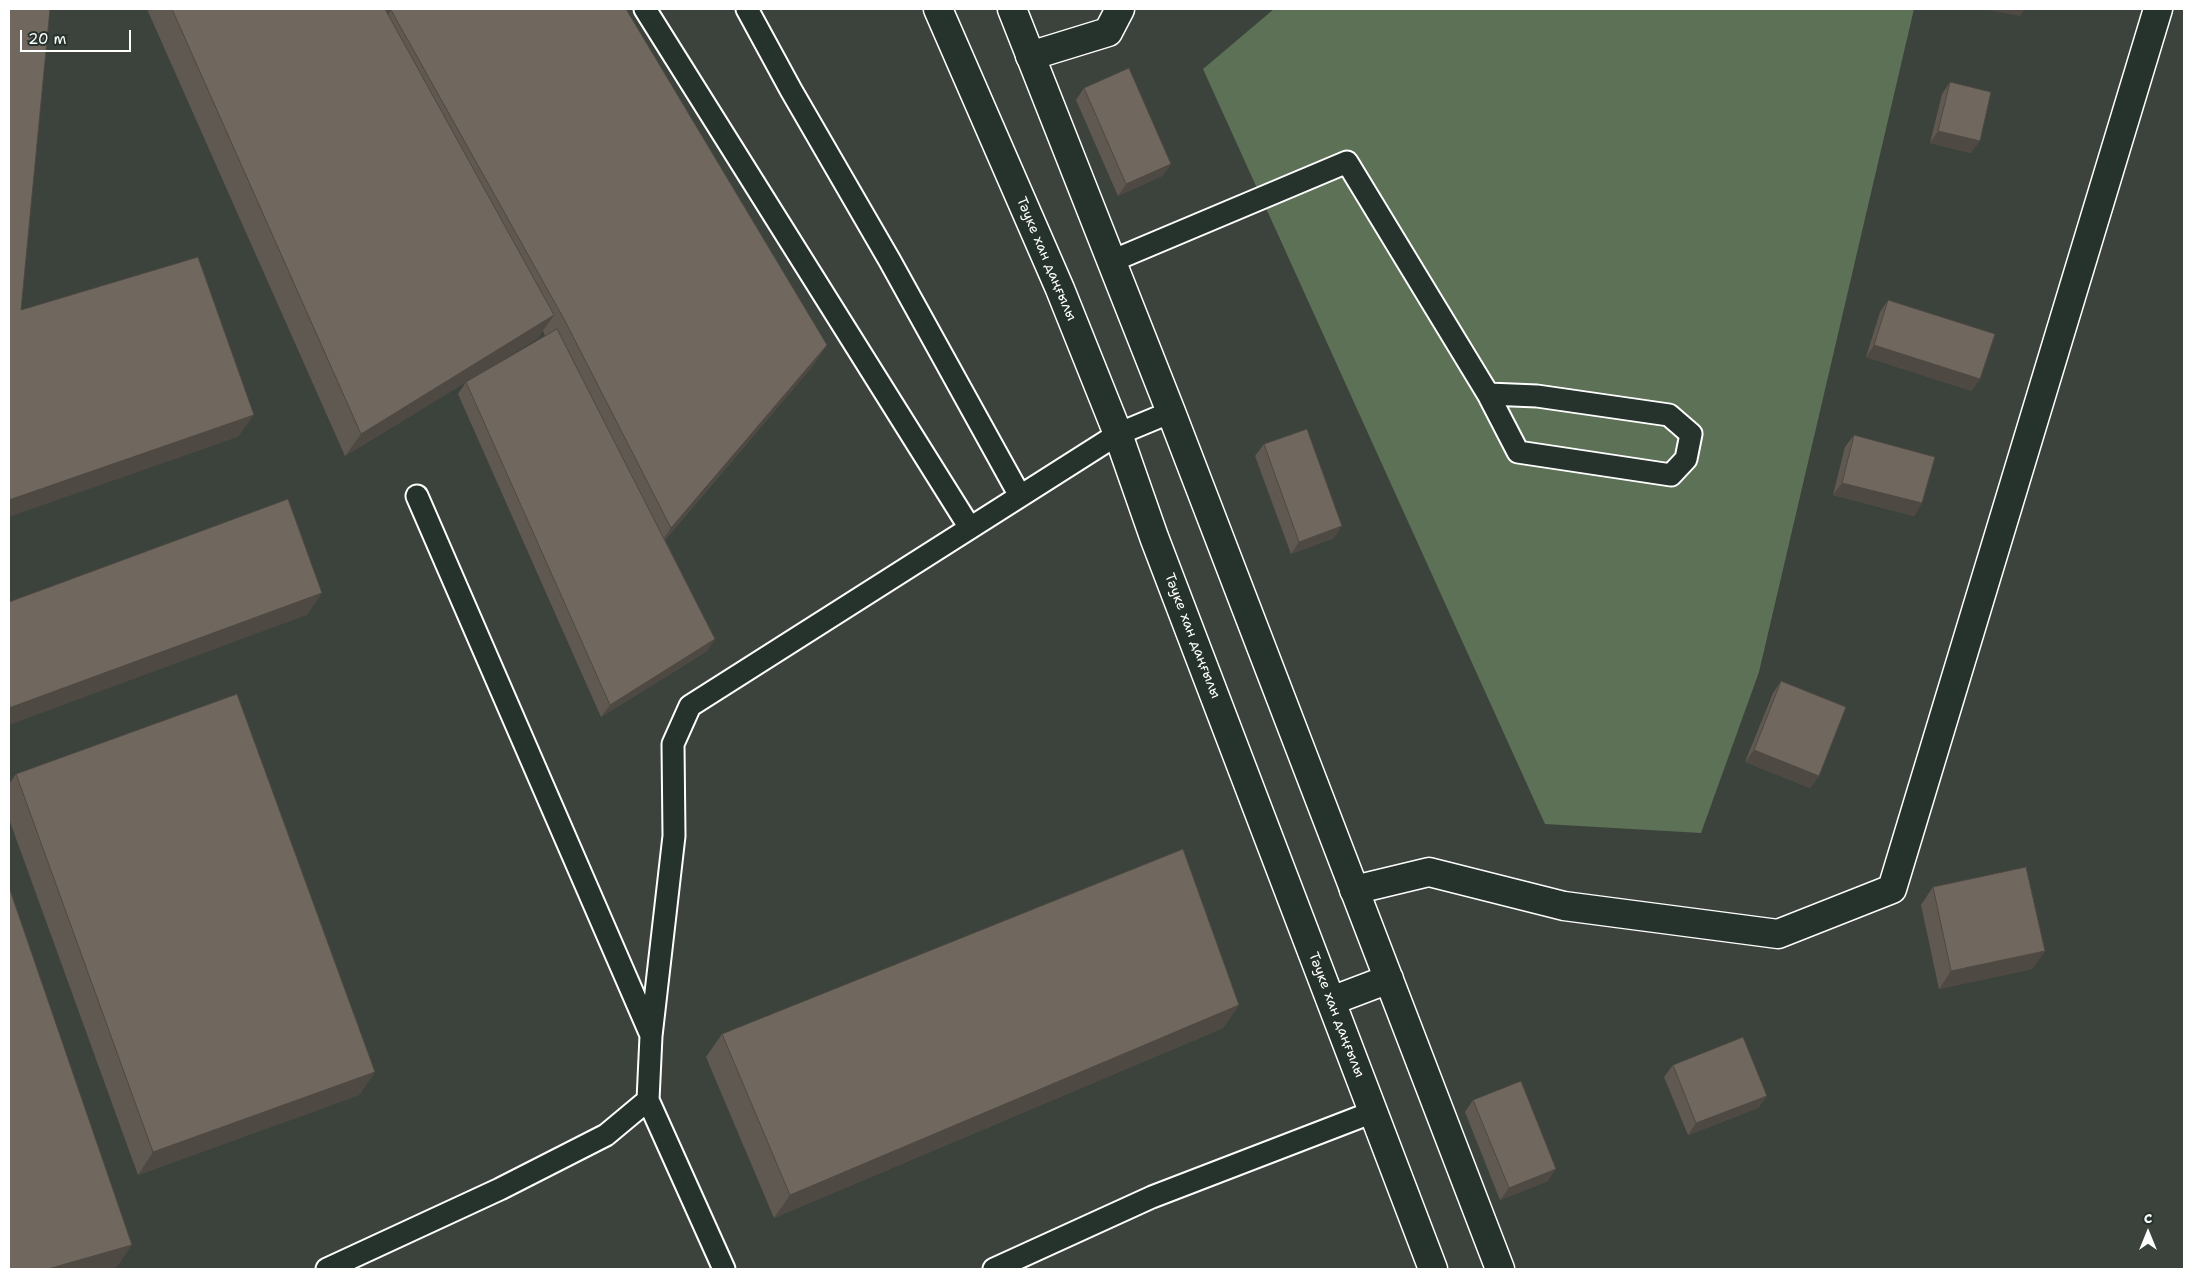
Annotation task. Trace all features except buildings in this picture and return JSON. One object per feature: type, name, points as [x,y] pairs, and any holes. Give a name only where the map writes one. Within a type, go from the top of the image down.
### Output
[{"type":"main road","name":"Тәуке хан даңғылы","points":[[938,9],[1060,289],[1118,434],[1154,537],[1433,1269]]},
{"type":"main road","points":[[1012,9],[1171,412],[1500,1269]]},
{"type":"main road","points":[[1030,56],[1108,32],[1120,9]]},
{"type":"main road","points":[[1354,890],[1429,872],[1564,906],[1778,934],[1892,889],[2158,9]]},
{"type":"main road","points":[[1331,1000],[1388,979]]},
{"type":"lane","points":[[645,9],[970,528]]},
{"type":"lane","points":[[747,9],[791,90],[890,261],[1020,496]]},
{"type":"lane","points":[[1112,261],[1347,162],[1488,394],[1518,452],[1671,475],[1686,459],[1691,434],[1669,415],[1538,396],[1488,394]]},
{"type":"lane","points":[[724,1269],[648,1100],[651,1036],[674,836],[673,744],[690,706],[1118,434],[1171,412]]},
{"type":"lane","points":[[417,496],[651,1036]]},
{"type":"lane","points":[[327,1269],[500,1189],[606,1135],[648,1100]]},
{"type":"lane","points":[[994,1269],[1152,1197],[1373,1112]]},
{"type":"green space","points":[[1274,9],[1914,9],[1759,672],[1701,833],[1545,824],[1203,69]]}]
